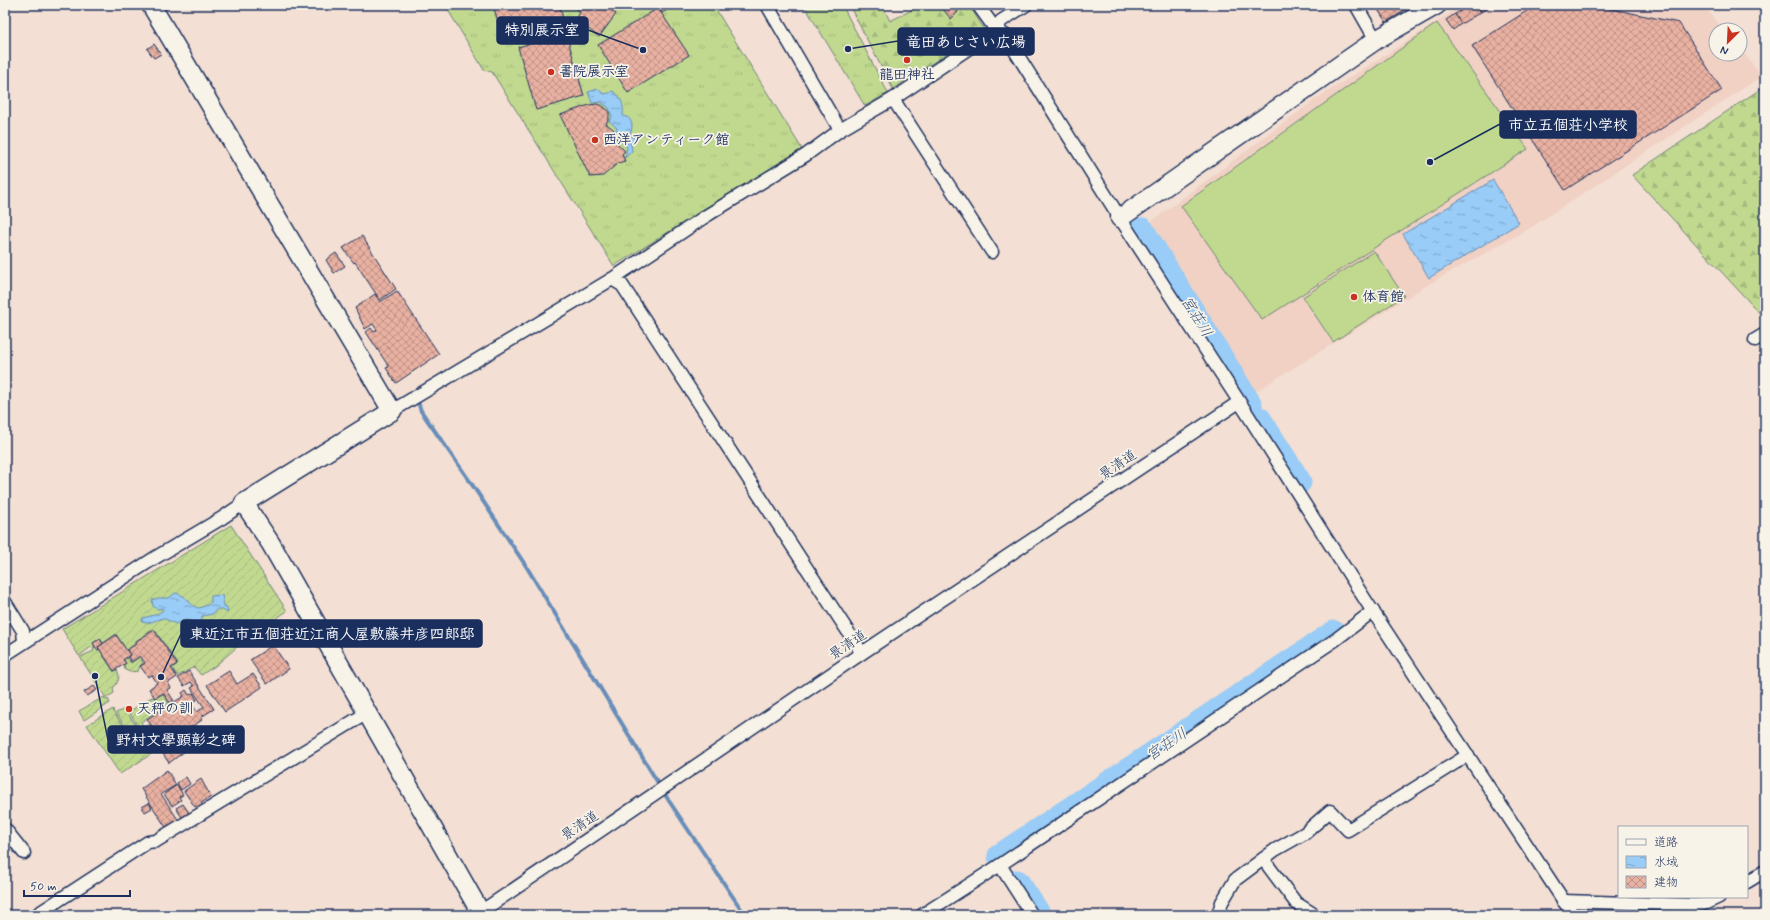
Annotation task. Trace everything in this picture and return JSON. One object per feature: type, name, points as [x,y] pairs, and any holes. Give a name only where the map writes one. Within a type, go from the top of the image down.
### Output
[{"type":"street","points":[[151,5],[392,411]]},
{"type":"street","points":[[767,5],[840,130]]},
{"type":"street","points":[[978,5],[996,30],[1005,35],[1120,218],[1372,611],[1573,915]]},
{"type":"street","points":[[5,655],[153,559],[222,518],[392,411],[612,279],[706,216],[806,155],[840,130],[893,99],[996,30],[1001,21],[1026,5]]},
{"type":"street","points":[[1356,5],[1376,40]]},
{"type":"street","points":[[1120,218],[1376,40],[1436,5]]},
{"type":"street","points":[[893,99],[992,252]]},
{"type":"street","points":[[612,279],[622,285],[862,653]]},
{"type":"street","name":"景清道","points":[[480,914],[862,653],[1239,402]]},
{"type":"street","points":[[244,503],[271,544],[480,914]]},
{"type":"street","points":[[5,602],[23,631],[24,642]]},
{"type":"street","points":[[922,915],[1000,865],[1335,640],[1372,611]]},
{"type":"street","points":[[36,915],[148,842],[156,841],[367,713]]},
{"type":"street","points":[[1218,915],[1222,902],[1235,880],[1263,859],[1305,833],[1330,811],[1348,830],[1468,755]]},
{"type":"street","points":[[5,830],[24,853]]},
{"type":"street","points":[[1263,859],[1296,903],[1315,915]]},
{"type":"street","points":[[1000,865],[1032,915]]},
{"type":"street","points":[[1748,881],[1765,871]]},
{"type":"street","points":[[1563,901],[1695,905],[1704,904],[1717,898]]},
{"type":"shaded area","points":[[1463,5],[1703,5],[1717,22],[1708,22],[1708,62],[1748,62],[1748,59],[1762,76],[1530,228],[1429,284],[1253,393],[1147,225],[1316,99]]},
{"type":"green space","points":[[445,5],[713,5],[802,149],[614,266],[492,72],[484,70]]},
{"type":"green space","points":[[804,5],[842,5],[888,93],[865,106]]},
{"type":"green space","name":"龍田神社","points":[[849,5],[882,5],[890,21],[922,5],[969,5],[984,29],[893,89]]},
{"type":"green space","points":[[1437,23],[1528,149],[1262,320],[1181,206]]},
{"type":"green space","points":[[1765,86],[1765,319],[1632,175]]},
{"type":"green space","name":"体育館","points":[[1374,251],[1404,296],[1333,342],[1303,297]]},
{"type":"green space","points":[[231,525],[287,611],[244,641],[215,666],[201,675],[194,667],[178,676],[172,668],[178,664],[154,629],[134,642],[135,644],[126,650],[116,634],[103,643],[100,638],[93,643],[95,647],[91,647],[79,656],[62,629]]},
{"type":"green space","points":[[95,648],[97,650],[99,649],[114,672],[117,670],[119,675],[118,682],[113,688],[114,693],[106,698],[80,657],[94,651],[93,649]]},
{"type":"green space","points":[[140,657],[143,663],[138,671],[130,672],[125,670],[124,665],[126,663],[124,660],[127,658],[131,663]]},
{"type":"green space","points":[[163,694],[169,703],[141,722],[144,727],[150,724],[157,736],[148,742],[129,712],[150,698],[153,697],[155,699]]},
{"type":"green space","points":[[104,697],[106,700],[108,699],[110,703],[84,720],[79,711]]},
{"type":"green space","points":[[113,709],[114,713],[128,733],[137,727],[153,753],[120,774],[87,725]]},
{"type":"green space","points":[[125,709],[136,726],[128,731],[116,713]]},
{"type":"water","points":[[598,89],[604,94],[613,91],[616,94],[622,102],[623,116],[628,118],[631,122],[632,128],[630,134],[635,139],[631,144],[632,151],[625,158],[627,147],[621,142],[621,139],[614,134],[617,128],[609,121],[612,117],[609,108],[601,102],[592,103],[588,92]]},
{"type":"water","points":[[1493,180],[1519,223],[1429,278],[1403,234]]},
{"type":"water","points":[[175,593],[180,594],[193,606],[199,608],[208,605],[211,602],[211,596],[222,595],[224,606],[227,607],[228,613],[221,609],[217,609],[213,614],[202,616],[202,622],[197,626],[190,621],[182,621],[176,624],[163,618],[148,623],[142,622],[143,618],[158,614],[163,610],[162,608],[157,609],[153,606],[152,600],[169,598]]},
{"type":"building","points":[[493,5],[559,5],[564,21],[503,39]]},
{"type":"building","points":[[574,5],[605,5],[616,14],[599,37],[576,20],[580,12]]},
{"type":"building","points":[[663,5],[675,5],[662,13],[659,8]]},
{"type":"building","points":[[946,5],[953,5],[958,12],[951,19],[942,8]]},
{"type":"building","points":[[1375,5],[1414,5],[1386,22]]},
{"type":"building","points":[[1470,5],[1477,5],[1481,12],[1461,24],[1455,14]]},
{"type":"building","points":[[1477,5],[1492,5],[1481,12]]},
{"type":"building","points":[[1536,5],[1593,5],[1679,23],[1722,90],[1565,190],[1472,46]]},
{"type":"building","points":[[658,8],[689,55],[628,93],[598,45]]},
{"type":"building","points":[[1455,14],[1461,24],[1453,30],[1446,20]]},
{"type":"building","name":"書院展示室","points":[[566,33],[584,96],[536,110],[518,47]]},
{"type":"building","points":[[154,44],[161,54],[154,58],[147,49]]},
{"type":"building","name":"西洋アンティーク館","points":[[597,104],[609,111],[609,118],[606,124],[614,130],[612,135],[616,137],[618,144],[625,151],[622,154],[625,161],[618,163],[603,176],[590,177],[560,115],[589,105]]},
{"type":"building","points":[[362,236],[396,289],[380,300],[355,262],[354,263],[343,248]]},
{"type":"building","points":[[336,253],[345,266],[334,273],[326,260]]},
{"type":"building","points":[[397,291],[439,354],[396,383],[386,368],[389,367],[366,332],[371,328],[374,332],[377,330],[373,324],[365,329],[355,308],[375,294],[380,302]]},
{"type":"building","points":[[154,630],[177,664],[171,668],[177,677],[168,683],[171,688],[167,690],[174,701],[170,703],[163,693],[155,698],[149,689],[157,683],[152,675],[148,677],[140,666],[145,663],[140,656],[131,662],[128,657],[130,655],[127,650],[136,644],[135,642]]},
{"type":"building","points":[[116,635],[130,655],[123,660],[126,663],[114,671],[98,647]]},
{"type":"building","points":[[100,639],[103,644],[98,647],[99,649],[97,650],[93,643]]},
{"type":"building","points":[[273,645],[289,669],[267,684],[250,660]]},
{"type":"building","points":[[189,671],[214,709],[201,717],[202,720],[182,733],[180,730],[171,737],[176,745],[173,747],[170,743],[154,753],[147,743],[159,736],[147,719],[184,696],[182,693],[186,690],[189,695],[193,693],[197,700],[191,703],[197,712],[204,707],[191,688],[194,686],[191,682],[184,686],[178,678]]},
{"type":"building","points":[[229,671],[237,684],[253,674],[262,687],[225,712],[207,685]]},
{"type":"building","points":[[94,686],[97,690],[87,696],[84,692]]},
{"type":"building","points":[[180,743],[185,751],[169,763],[163,754]]},
{"type":"building","points":[[167,770],[176,785],[161,794],[179,821],[167,829],[141,789]]},
{"type":"building","points":[[186,777],[190,784],[181,790],[177,783]]},
{"type":"building","points":[[201,779],[211,797],[201,803],[203,805],[198,808],[196,806],[195,807],[184,791]]},
{"type":"building","points":[[177,785],[183,795],[179,797],[181,800],[172,806],[164,794]]},
{"type":"building","points":[[149,803],[152,808],[145,812],[142,807]]},
{"type":"building","points":[[183,804],[190,814],[183,819],[176,808]]},
{"type":"waterway","name":"宮荘川","points":[[1142,230],[1250,405]]},
{"type":"waterway","points":[[418,402],[421,411],[526,566],[669,801],[745,915]]},
{"type":"waterway","name":"宮荘川","points":[[1259,419],[1299,482]]},
{"type":"waterway","name":"宮荘川","points":[[1000,856],[1334,633]]},
{"type":"waterway","name":"宮荘川","points":[[1017,882],[1039,915]]},
{"type":"place","name":"竜田あじさい広場","points":[[848,49]]},
{"type":"place","name":"特別展示室","points":[[643,50]]},
{"type":"place","name":"龍田神社","points":[[907,60]]},
{"type":"place","name":"書院展示室","points":[[551,72]]},
{"type":"place","name":"西洋アンティーク館","points":[[595,140]]},
{"type":"place","name":"市立五個荘小学校","points":[[1430,162]]},
{"type":"place","name":"体育館","points":[[1354,297]]},
{"type":"place","name":"野村文學顕彰之碑","points":[[95,676]]},
{"type":"place","name":"東近江市五個荘近江商人屋敷藤井彦四郎邸","points":[[161,677]]},
{"type":"place","name":"天秤の訓","points":[[129,709]]}]
